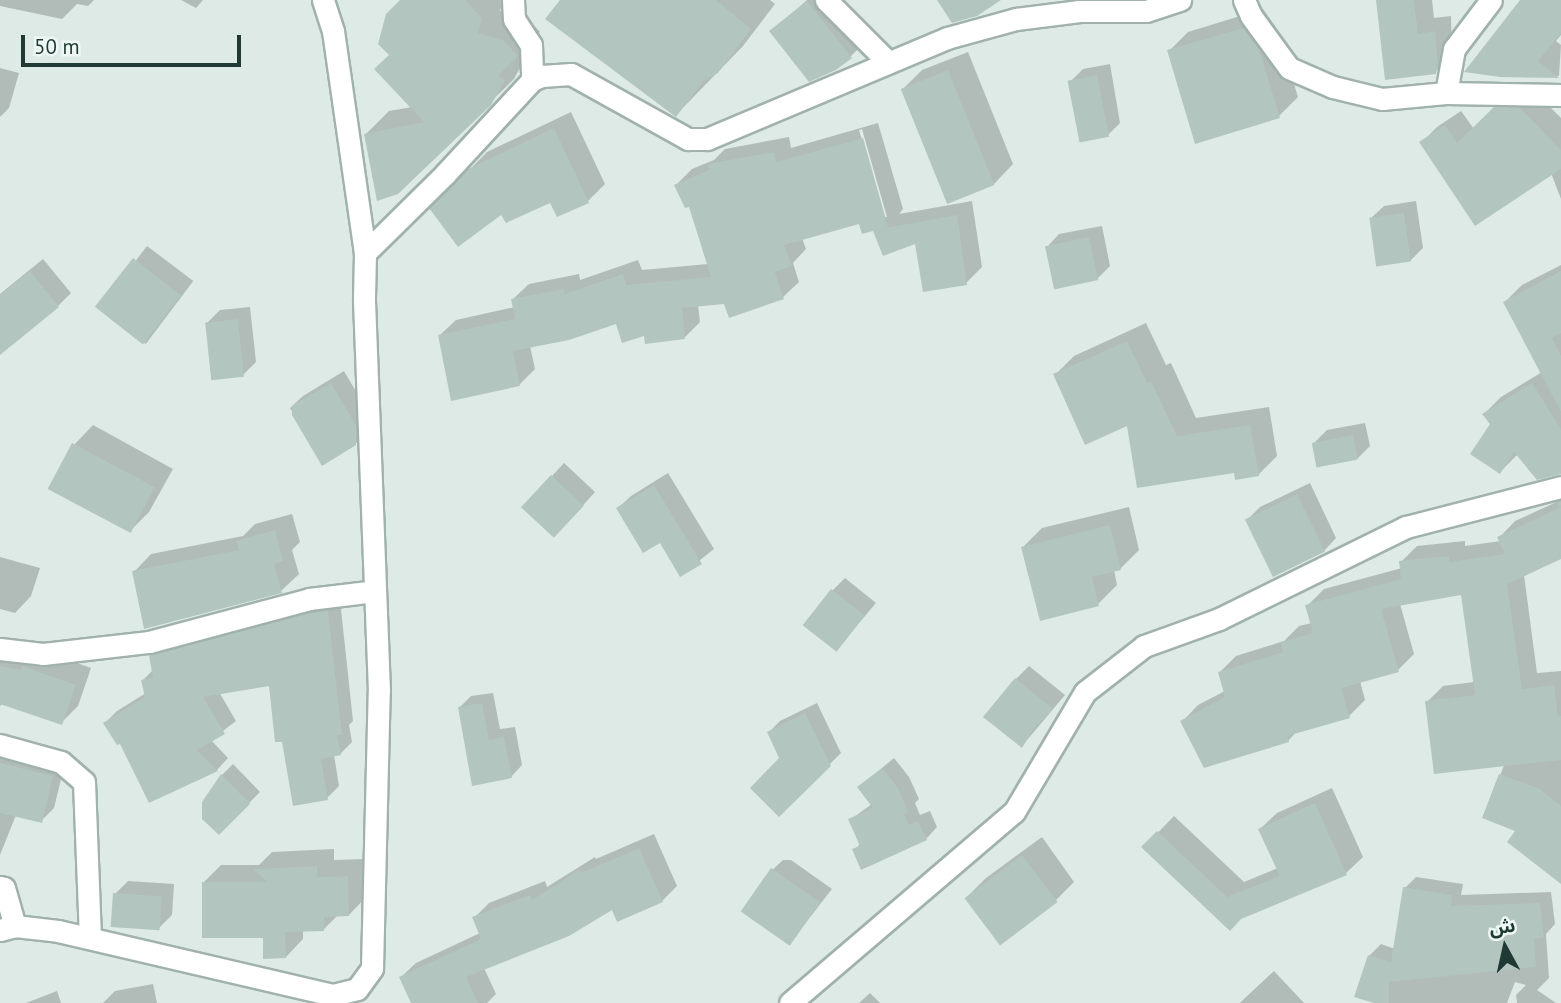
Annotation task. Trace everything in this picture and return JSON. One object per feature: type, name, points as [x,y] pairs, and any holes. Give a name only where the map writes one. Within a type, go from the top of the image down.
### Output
[{"type":"street","points":[[0,887],[4,888],[7,928],[90,938],[333,995],[357,989],[372,968],[379,691],[364,298],[365,253],[333,31],[323,0]]},
{"type":"street","points":[[513,0],[514,19],[531,45],[532,80]]},
{"type":"street","points":[[826,0],[888,62]]},
{"type":"street","points":[[365,253],[445,174],[532,80],[542,75],[571,75],[688,139],[707,139],[947,38],[1016,19],[1079,11],[1146,11],[1180,0]]},
{"type":"street","points":[[1244,0],[1251,16],[1289,68],[1333,87],[1382,99],[1446,93],[1561,94]]},
{"type":"street","points":[[1446,93],[1454,48],[1491,0]]},
{"type":"street","points":[[790,1003],[1014,812],[1085,692],[1144,646],[1219,619],[1406,527],[1561,487]]},
{"type":"street","points":[[0,649],[43,654],[149,642],[309,599],[375,591]]},
{"type":"street","points":[[0,745],[61,762],[84,782],[90,938]]},
{"type":"building","points":[[400,0],[465,0],[482,18],[478,33],[503,40],[518,56],[498,76],[505,80],[491,105],[398,194],[377,201],[364,134],[424,122],[374,69],[389,55],[378,44],[386,14]]},
{"type":"building","points":[[560,0],[716,0],[751,29],[718,73],[704,80],[676,117],[545,19]]},
{"type":"building","points":[[937,0],[1001,0],[977,16],[952,23]]},
{"type":"building","points":[[1376,0],[1414,0],[1418,34],[1435,31],[1438,62],[1436,74],[1385,80]]},
{"type":"building","points":[[1520,0],[1561,0],[1561,33],[1538,61],[1559,78],[1500,77],[1464,72]]},
{"type":"building","points":[[807,1],[852,58],[836,70],[809,82],[769,31]]},
{"type":"building","points":[[1243,28],[1259,49],[1280,118],[1195,144],[1167,50]]},
{"type":"building","points":[[948,70],[994,185],[947,204],[901,89]]},
{"type":"building","points":[[1097,75],[1109,137],[1080,143],[1068,81]]},
{"type":"building","points":[[1494,107],[1519,107],[1561,150],[1561,169],[1475,226],[1419,142],[1445,125],[1457,143]]},
{"type":"building","points":[[554,128],[589,203],[557,217],[550,203],[506,223],[501,215],[458,247],[429,208],[468,169]]},
{"type":"building","points":[[863,138],[888,227],[880,229],[957,215],[967,285],[923,292],[915,244],[883,256],[873,231],[862,234],[859,224],[784,245],[792,266],[775,272],[784,299],[729,318],[724,304],[682,308],[685,339],[645,344],[644,336],[622,343],[616,324],[569,340],[513,351],[520,386],[451,401],[438,335],[515,319],[511,299],[564,289],[565,294],[623,274],[626,285],[711,277],[689,207],[685,208],[674,185],[709,170],[708,164],[774,152],[776,162]]},
{"type":"building","points":[[1404,213],[1411,262],[1376,266],[1369,218]]},
{"type":"building","points":[[1089,237],[1098,280],[1054,289],[1045,246]]},
{"type":"building","points":[[133,258],[181,296],[143,344],[95,307]]},
{"type":"building","points":[[30,271],[59,307],[0,355],[0,295]]},
{"type":"building","points":[[1561,271],[1561,333],[1552,338],[1561,356],[1561,412],[1503,302]]},
{"type":"building","points":[[238,319],[244,377],[211,380],[205,322]]},
{"type":"building","points":[[1127,341],[1147,383],[1151,381],[1177,436],[1250,425],[1259,476],[1235,480],[1234,473],[1137,488],[1127,426],[1085,445],[1053,374]]},
{"type":"building","points":[[331,383],[356,425],[356,445],[322,466],[292,415],[292,406]]},
{"type":"building","points":[[1532,383],[1561,429],[1561,474],[1537,480],[1514,452],[1500,474],[1470,454],[1490,424],[1482,414]]},
{"type":"building","points":[[1353,435],[1358,460],[1317,468],[1312,443]]},
{"type":"building","points":[[72,443],[155,487],[131,533],[48,489]]},
{"type":"building","points":[[551,475],[584,506],[554,538],[521,507]]},
{"type":"building","points":[[654,485],[702,564],[680,577],[660,543],[643,553],[616,508]]},
{"type":"building","points":[[1297,494],[1325,552],[1273,577],[1245,519]]},
{"type":"building","points":[[1561,507],[1561,559],[1507,584],[1522,689],[1554,685],[1558,716],[1561,716],[1561,760],[1434,774],[1425,701],[1475,695],[1461,595],[1381,609],[1399,672],[1341,688],[1350,718],[1287,736],[1289,742],[1204,768],[1180,721],[1225,697],[1218,672],[1283,652],[1281,642],[1313,633],[1305,605],[1401,579],[1399,561],[1449,556],[1449,562],[1505,554],[1497,537]]},
{"type":"building","points":[[1110,525],[1121,570],[1092,577],[1099,606],[1040,621],[1021,547]]},
{"type":"building","points":[[275,530],[283,561],[274,564],[282,593],[144,629],[132,571],[239,550],[236,541]]},
{"type":"building","points":[[831,589],[865,615],[837,652],[803,625]]},
{"type":"building","points":[[328,611],[342,735],[337,735],[341,755],[321,759],[328,800],[293,806],[282,742],[275,742],[269,686],[203,697],[225,734],[197,750],[218,771],[149,803],[120,744],[117,745],[103,723],[145,697],[141,680],[153,678],[149,655],[299,615]]},
{"type":"building","points":[[0,666],[21,670],[22,666],[76,685],[62,725],[0,704]]},
{"type":"building","points":[[1015,678],[1053,709],[1034,728],[1022,748],[983,717]]},
{"type":"building","points":[[482,703],[489,740],[504,737],[512,778],[472,786],[458,707]]},
{"type":"building","points":[[805,713],[831,766],[779,817],[750,788],[779,758],[767,732]]},
{"type":"building","points":[[0,763],[53,776],[42,823],[0,813]]},
{"type":"building","points":[[882,768],[898,788],[908,812],[904,814],[909,825],[918,821],[927,840],[861,870],[852,849],[860,846],[848,819],[873,808],[857,787]]},
{"type":"building","points":[[221,774],[250,804],[219,835],[202,819],[202,802]]},
{"type":"building","points":[[1499,774],[1540,789],[1561,806],[1561,884],[1507,842],[1515,831],[1482,818]]},
{"type":"building","points":[[1315,803],[1347,875],[1241,919],[1230,931],[1141,847],[1157,831],[1227,897],[1280,876],[1258,829]]},
{"type":"building","points":[[639,848],[663,902],[617,922],[612,910],[569,936],[466,977],[478,1003],[411,1003],[399,977],[481,939],[472,917],[530,895],[532,900],[579,870],[581,873]]},
{"type":"building","points":[[1022,855],[1058,902],[1000,945],[964,898]]},
{"type":"building","points":[[317,866],[317,877],[348,876],[349,916],[324,917],[324,931],[285,932],[286,958],[263,959],[263,938],[202,938],[202,882],[267,882],[253,869]]},
{"type":"building","points":[[771,868],[820,902],[790,946],[741,911]]},
{"type":"building","points":[[1403,887],[1452,895],[1451,906],[1540,903],[1544,937],[1534,939],[1536,967],[1389,982],[1389,1003],[1374,1003],[1354,997],[1368,955],[1391,962]]},
{"type":"building","points":[[113,893],[162,896],[160,930],[111,927]]}]
